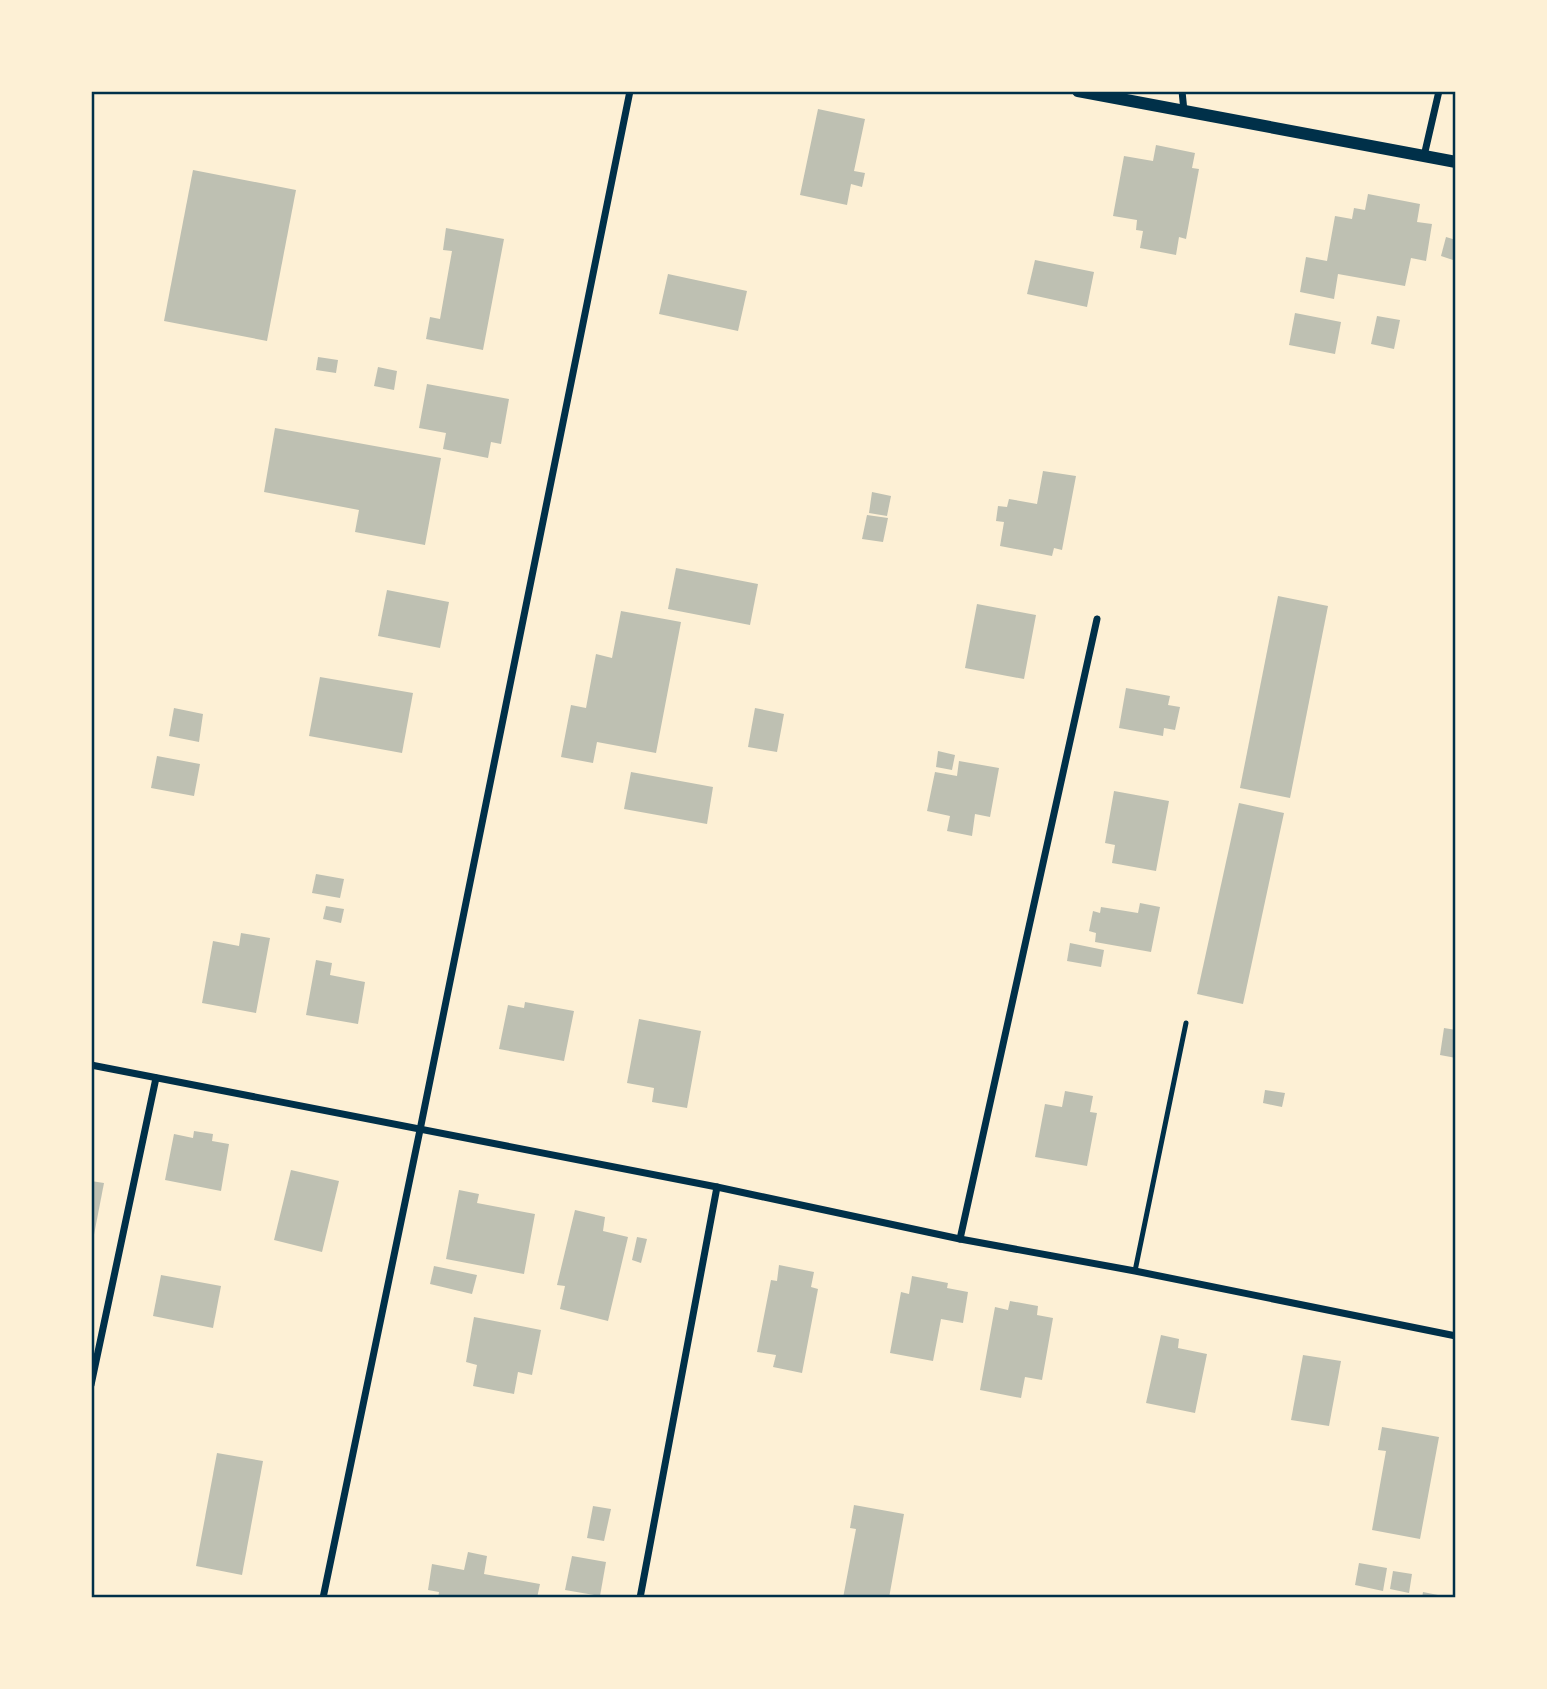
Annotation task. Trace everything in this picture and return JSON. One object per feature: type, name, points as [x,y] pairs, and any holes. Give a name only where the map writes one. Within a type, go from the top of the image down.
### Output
[{"type":"street","points":[[323,1598],[630,91]]},
{"type":"street","points":[[1078,91],[1456,162]]},
{"type":"street","points":[[1182,91],[1184,112]]},
{"type":"street","points":[[1424,156],[1439,91]]},
{"type":"street","points":[[960,1239],[1097,619]]},
{"type":"street","points":[[91,1065],[717,1187],[960,1239],[1135,1271],[1456,1336]]},
{"type":"street","points":[[91,1385],[156,1079]]},
{"type":"street","points":[[640,1598],[717,1187]]},
{"type":"lane","points":[[1135,1271],[1186,1023]]},
{"type":"building","points":[[818,109],[865,119],[854,171],[865,173],[862,187],[851,184],[847,205],[800,195]]},
{"type":"building","points":[[1156,145],[1195,153],[1192,168],[1199,169],[1186,239],[1179,237],[1176,255],[1140,248],[1143,231],[1136,230],[1137,220],[1113,216],[1124,156],[1153,161]]},
{"type":"building","points":[[193,170],[296,190],[267,341],[164,321]]},
{"type":"building","points":[[1368,194],[1420,204],[1417,222],[1432,224],[1426,261],[1411,258],[1405,286],[1338,274],[1334,299],[1300,292],[1306,257],[1327,261],[1335,216],[1352,219],[1354,208],[1365,210]]},
{"type":"building","points":[[446,228],[504,239],[483,350],[426,339],[430,317],[440,319],[452,251],[443,250]]},
{"type":"building","points":[[1446,237],[1456,240],[1456,261],[1441,256]]},
{"type":"building","points":[[1035,260],[1094,272],[1087,307],[1027,294]]},
{"type":"building","points":[[668,274],[747,291],[738,331],[659,314]]},
{"type":"building","points":[[1295,313],[1341,322],[1335,354],[1289,345]]},
{"type":"building","points":[[1377,316],[1400,320],[1394,349],[1371,344]]},
{"type":"building","points":[[318,357],[338,360],[336,373],[316,370]]},
{"type":"building","points":[[378,367],[397,371],[394,390],[374,386]]},
{"type":"building","points":[[427,384],[509,399],[501,444],[491,442],[488,458],[443,449],[446,433],[419,428]]},
{"type":"building","points":[[275,428],[441,458],[425,545],[355,532],[359,510],[264,492]]},
{"type":"building","points":[[1043,471],[1076,476],[1062,550],[1054,548],[1052,556],[1000,546],[1004,522],[996,521],[998,506],[1007,507],[1009,499],[1037,504]]},
{"type":"building","points":[[872,492],[891,496],[887,516],[869,513]]},
{"type":"building","points":[[867,515],[888,518],[883,542],[862,539]]},
{"type":"building","points":[[676,568],[758,584],[750,625],[668,609]]},
{"type":"building","points":[[387,590],[449,602],[440,648],[378,636]]},
{"type":"building","points":[[1278,596],[1328,606],[1290,798],[1240,788]]},
{"type":"building","points":[[977,604],[1036,615],[1024,679],[965,668]]},
{"type":"building","points":[[621,611],[681,622],[656,753],[597,742],[593,763],[561,757],[571,705],[586,708],[596,654],[612,658]]},
{"type":"building","points":[[320,677],[413,693],[402,753],[309,736]]},
{"type":"building","points":[[1126,688],[1170,696],[1168,705],[1180,707],[1175,730],[1164,728],[1163,736],[1119,728]]},
{"type":"building","points":[[174,708],[203,714],[199,742],[169,736]]},
{"type":"building","points":[[755,708],[784,714],[777,752],[748,747]]},
{"type":"building","points":[[938,751],[955,755],[952,770],[936,767]]},
{"type":"building","points":[[157,756],[200,764],[194,796],[151,788]]},
{"type":"building","points":[[959,761],[999,768],[990,817],[975,814],[972,836],[947,831],[950,816],[927,811],[935,772],[957,776]]},
{"type":"building","points":[[631,772],[713,787],[707,824],[624,809]]},
{"type":"building","points":[[1114,791],[1169,801],[1156,871],[1112,863],[1115,845],[1105,843]]},
{"type":"building","points":[[1239,803],[1284,813],[1243,1004],[1197,994]]},
{"type":"building","points":[[316,874],[344,879],[340,898],[312,893]]},
{"type":"building","points":[[1140,903],[1160,907],[1151,952],[1095,942],[1096,933],[1089,931],[1093,911],[1100,913],[1101,907],[1138,913]]},
{"type":"building","points":[[326,906],[344,909],[341,923],[323,919]]},
{"type":"building","points":[[241,933],[270,938],[256,1013],[202,1003],[213,941],[239,946]]},
{"type":"building","points":[[1070,943],[1104,950],[1101,967],[1067,961]]},
{"type":"building","points":[[316,960],[332,963],[330,975],[365,982],[358,1024],[306,1015]]},
{"type":"building","points":[[525,1002],[574,1011],[564,1061],[499,1049],[508,1005],[524,1008]]},
{"type":"building","points":[[639,1019],[701,1031],[687,1108],[652,1102],[654,1088],[627,1083]]},
{"type":"building","points":[[1444,1028],[1456,1030],[1456,1058],[1440,1055]]},
{"type":"building","points":[[1265,1090],[1285,1093],[1282,1107],[1263,1103]]},
{"type":"building","points":[[1065,1091],[1093,1096],[1090,1112],[1097,1113],[1087,1166],[1035,1157],[1045,1104],[1062,1107]]},
{"type":"building","points":[[194,1131],[213,1134],[212,1141],[229,1144],[221,1191],[165,1180],[174,1134],[193,1138]]},
{"type":"building","points":[[291,1170],[339,1181],[322,1252],[274,1240]]},
{"type":"building","points":[[91,1181],[104,1183],[92,1245],[91,1245]]},
{"type":"building","points":[[459,1190],[479,1194],[477,1203],[535,1214],[524,1274],[446,1259]]},
{"type":"building","points":[[575,1210],[605,1217],[603,1231],[628,1237],[608,1321],[560,1309],[565,1286],[557,1285]]},
{"type":"building","points":[[637,1237],[647,1239],[641,1263],[632,1260]]},
{"type":"building","points":[[779,1265],[814,1272],[811,1287],[818,1289],[802,1373],[773,1367],[776,1355],[757,1352],[771,1280],[777,1281]]},
{"type":"building","points":[[434,1266],[477,1275],[472,1294],[430,1284]]},
{"type":"building","points":[[161,1275],[221,1286],[213,1328],[153,1316]]},
{"type":"building","points":[[912,1276],[948,1283],[947,1288],[968,1292],[963,1323],[941,1319],[933,1361],[890,1353],[901,1292],[909,1294]]},
{"type":"building","points":[[1010,1301],[1038,1306],[1037,1315],[1053,1318],[1042,1380],[1025,1377],[1021,1398],[980,1390],[995,1307],[1008,1310]]},
{"type":"building","points":[[474,1317],[541,1330],[532,1375],[518,1372],[514,1394],[473,1386],[477,1365],[466,1362]]},
{"type":"building","points":[[1161,1335],[1179,1339],[1178,1348],[1207,1354],[1195,1413],[1146,1403]]},
{"type":"building","points":[[1303,1355],[1341,1361],[1329,1426],[1291,1420]]},
{"type":"building","points":[[1382,1427],[1439,1437],[1420,1539],[1372,1530],[1386,1451],[1378,1450]]},
{"type":"building","points":[[217,1453],[263,1461],[242,1575],[196,1566]]},
{"type":"building","points":[[854,1505],[904,1514],[889,1598],[843,1598],[856,1529],[850,1528]]},
{"type":"building","points":[[593,1506],[611,1509],[604,1541],[587,1538]]},
{"type":"building","points":[[468,1552],[487,1556],[484,1574],[540,1584],[537,1598],[438,1598],[439,1592],[428,1590],[432,1564],[464,1570]]},
{"type":"building","points":[[572,1556],[606,1562],[600,1596],[565,1590]]},
{"type":"building","points":[[1359,1563],[1387,1568],[1383,1591],[1355,1585]]},
{"type":"building","points":[[1393,1571],[1412,1574],[1409,1593],[1390,1589]]},
{"type":"building","points":[[1423,1592],[1448,1597],[1448,1598],[1422,1598]]}]
